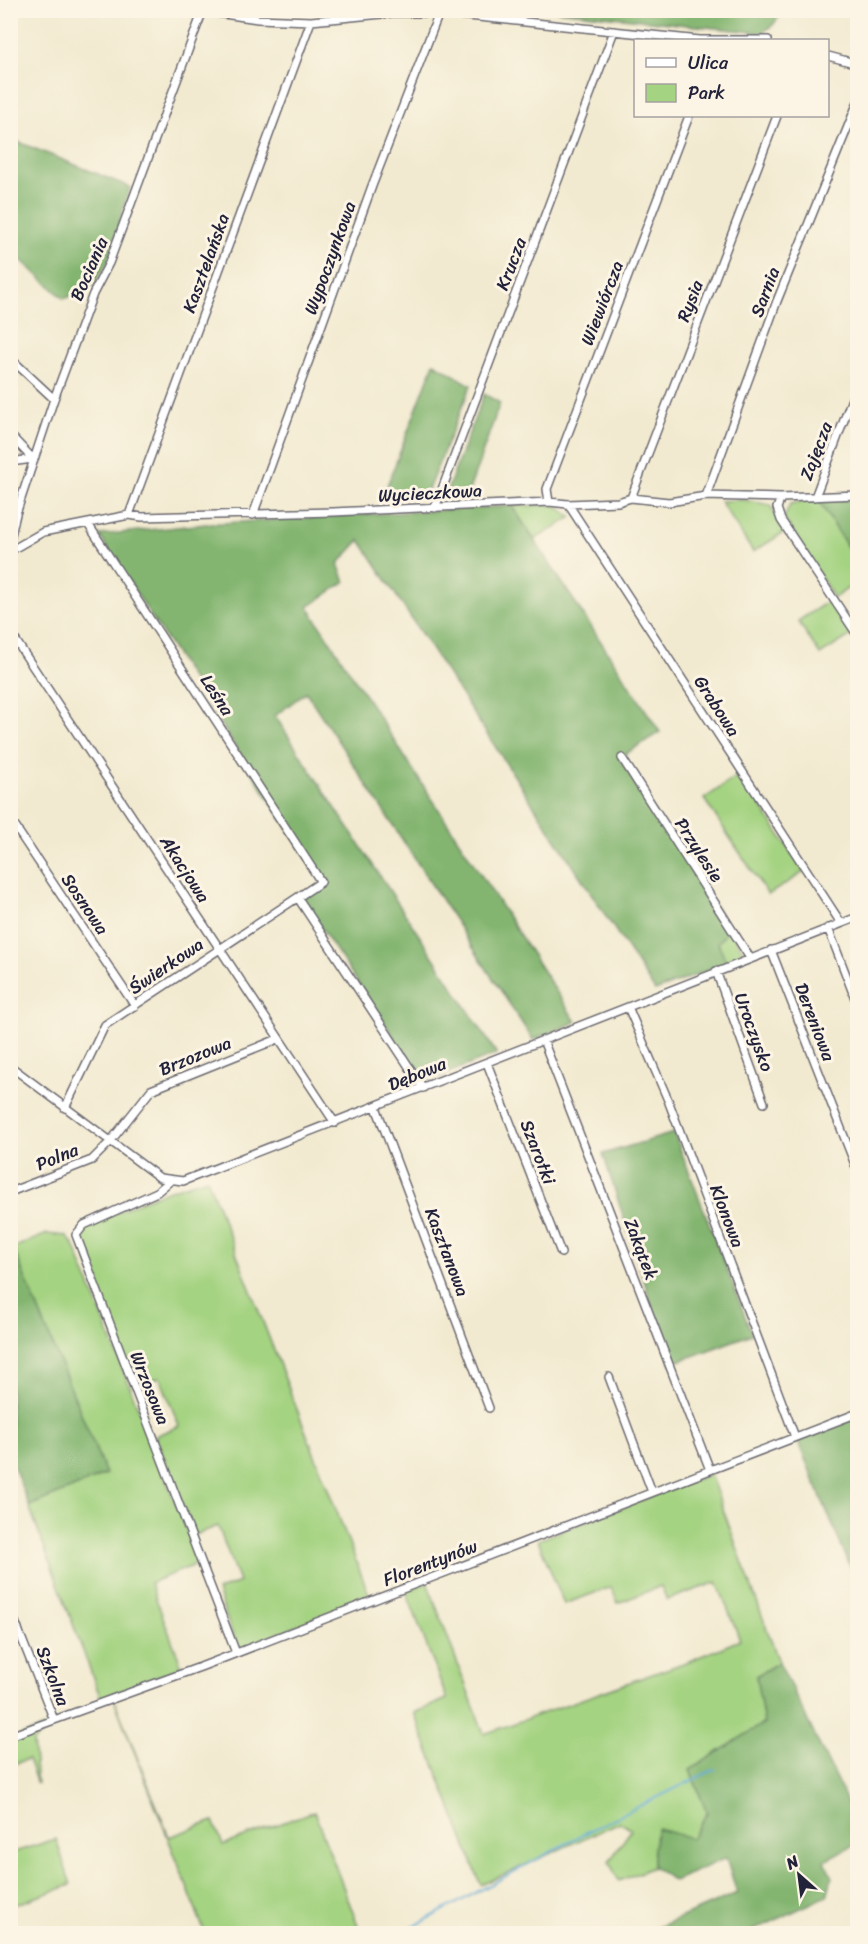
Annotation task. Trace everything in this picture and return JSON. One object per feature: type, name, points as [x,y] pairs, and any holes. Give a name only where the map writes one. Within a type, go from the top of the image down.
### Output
[{"type":"street","points":[[199,12],[311,21],[392,13],[439,13],[706,39]]},
{"type":"street","name":"Bociania","points":[[10,539],[33,459],[54,399],[93,294],[110,263],[199,12]]},
{"type":"street","name":"Wypoczynkowa","points":[[252,514],[372,186],[439,13]]},
{"type":"street","name":"Kasztelańska","points":[[129,515],[311,21]]},
{"type":"street","name":"Krucza","points":[[435,508],[614,31]]},
{"type":"street","points":[[829,56],[858,64]]},
{"type":"street","name":"Sarnia","points":[[706,496],[777,301],[858,102]]},
{"type":"street","name":"Wiewiórcza","points":[[549,502],[547,489],[689,117]]},
{"type":"street","name":"Rysia","points":[[631,498],[777,117]]},
{"type":"street","points":[[10,358],[54,399]]},
{"type":"street","name":"Zajęcza","points":[[815,496],[858,383]]},
{"type":"street","points":[[10,435],[33,459]]},
{"type":"street","points":[[10,462],[33,459]]},
{"type":"street","name":"Wycieczkowa","points":[[10,550],[44,532],[129,515],[141,517],[252,514],[549,502],[568,504],[618,502],[631,498],[669,501],[706,496],[781,498],[858,495]]},
{"type":"street","points":[[781,498],[777,508],[781,520],[858,636]]},
{"type":"street","name":"Grabowa","points":[[568,504],[841,923]]},
{"type":"street","name":"Leśna","points":[[88,524],[321,882]]},
{"type":"street","name":"Akacjowa","points":[[10,632],[335,1123]]},
{"type":"street","name":"Przylesie","points":[[622,758],[750,958]]},
{"type":"street","name":"Sosnowa","points":[[10,819],[135,1006]]},
{"type":"street","name":"Świerkowa","points":[[64,1108],[105,1025],[321,882]]},
{"type":"street","points":[[298,898],[423,1088]]},
{"type":"street","name":"Dębowa","points":[[170,1181],[202,1175],[858,917]]},
{"type":"street","points":[[828,928],[858,1006]]},
{"type":"street","name":"Dereniowa","points":[[771,950],[858,1172]]},
{"type":"street","name":"Uroczysko","points":[[716,971],[764,1103]]},
{"type":"street","name":"Klonowa","points":[[628,1007],[668,1100],[795,1437]]},
{"type":"street","name":"Brzozowa","points":[[110,1142],[151,1090],[278,1039]]},
{"type":"street","name":"Zakątek","points":[[543,1040],[710,1470]]},
{"type":"street","name":"Szarotki","points":[[487,1062],[561,1253]]},
{"type":"street","points":[[12,1068],[160,1178],[170,1181]]},
{"type":"street","name":"Kasztanowa","points":[[376,1107],[489,1408]]},
{"type":"street","name":"Polna","points":[[10,1192],[92,1160],[110,1142]]},
{"type":"street","name":"Wrzosowa","points":[[170,1181],[157,1192],[84,1225],[76,1235],[236,1653]]},
{"type":"street","points":[[609,1377],[652,1492]]},
{"type":"street","name":"Florentynów","points":[[10,1736],[236,1653],[858,1413]]},
{"type":"street","name":"Szkolna","points":[[10,1610],[54,1720]]},
{"type":"green space","points":[[557,11],[783,11],[773,25],[762,33]]},
{"type":"green space","points":[[11,139],[130,187],[107,264],[90,289],[64,299],[11,251]]},
{"type":"green space","points":[[434,363],[471,385],[425,497],[382,499]]},
{"type":"green space","points":[[484,394],[500,403],[468,493],[445,496]]},
{"type":"green space","points":[[817,498],[857,562],[857,582],[834,598],[784,518],[790,504]]},
{"type":"green space","points":[[817,498],[857,499],[857,562]]},
{"type":"green space","points":[[744,500],[770,505],[785,532],[753,552],[720,501]]},
{"type":"green space","points":[[555,505],[572,517],[534,540],[512,506]]},
{"type":"green space","points":[[512,506],[660,732],[619,758],[729,929],[718,943],[727,963],[655,991],[360,540],[338,564],[345,582],[308,607],[576,1022],[533,1040],[306,692],[275,716],[497,1054],[428,1081],[423,1080],[301,898],[323,883],[99,535],[206,524]]},
{"type":"green space","points":[[830,600],[853,634],[820,655],[798,621]]},
{"type":"green space","points":[[740,774],[804,872],[768,895],[704,799]]},
{"type":"green space","points":[[729,929],[745,954],[727,963],[718,943]]},
{"type":"green space","points":[[674,1133],[752,1334],[671,1364],[603,1154]]},
{"type":"green space","points":[[207,1178],[370,1597],[242,1648],[237,1647],[217,1591],[239,1582],[218,1526],[195,1535],[155,1436],[179,1426],[160,1377],[133,1386],[80,1239],[86,1226],[158,1194]]},
{"type":"green space","points":[[47,1234],[66,1236],[74,1245],[199,1563],[150,1583],[182,1667],[101,1699],[29,1506],[106,1474],[13,1248]]},
{"type":"green space","points":[[13,1248],[106,1474],[29,1506],[11,1459],[10,1249]]},
{"type":"green space","points":[[857,1415],[857,1583],[797,1440]]},
{"type":"green space","points":[[710,1474],[779,1662],[756,1676],[764,1723],[690,1770],[707,1813],[692,1839],[653,1848],[653,1867],[619,1881],[609,1862],[631,1830],[620,1822],[481,1885],[414,1713],[447,1699],[406,1591],[427,1582],[484,1734],[689,1661],[740,1640],[717,1582],[667,1600],[661,1586],[618,1603],[611,1587],[564,1604],[538,1540]]},
{"type":"green space","points":[[779,1662],[857,1822],[857,1843],[825,1860],[832,1878],[827,1896],[748,1933],[645,1933],[737,1893],[726,1858],[674,1881],[653,1867],[653,1848],[657,1829],[692,1838],[707,1813],[690,1770],[764,1723],[756,1676]]},
{"type":"green space","points":[[115,1702],[169,1837],[213,1821],[223,1845],[314,1811],[361,1933],[205,1933]]},
{"type":"green space","points":[[56,1723],[33,1742],[37,1784],[28,1759],[11,1765],[11,1739]]},
{"type":"green space","points":[[56,1839],[71,1885],[11,1906],[11,1853]]},
{"type":"waterway","points":[[400,1934],[591,1830],[715,1769]]}]
